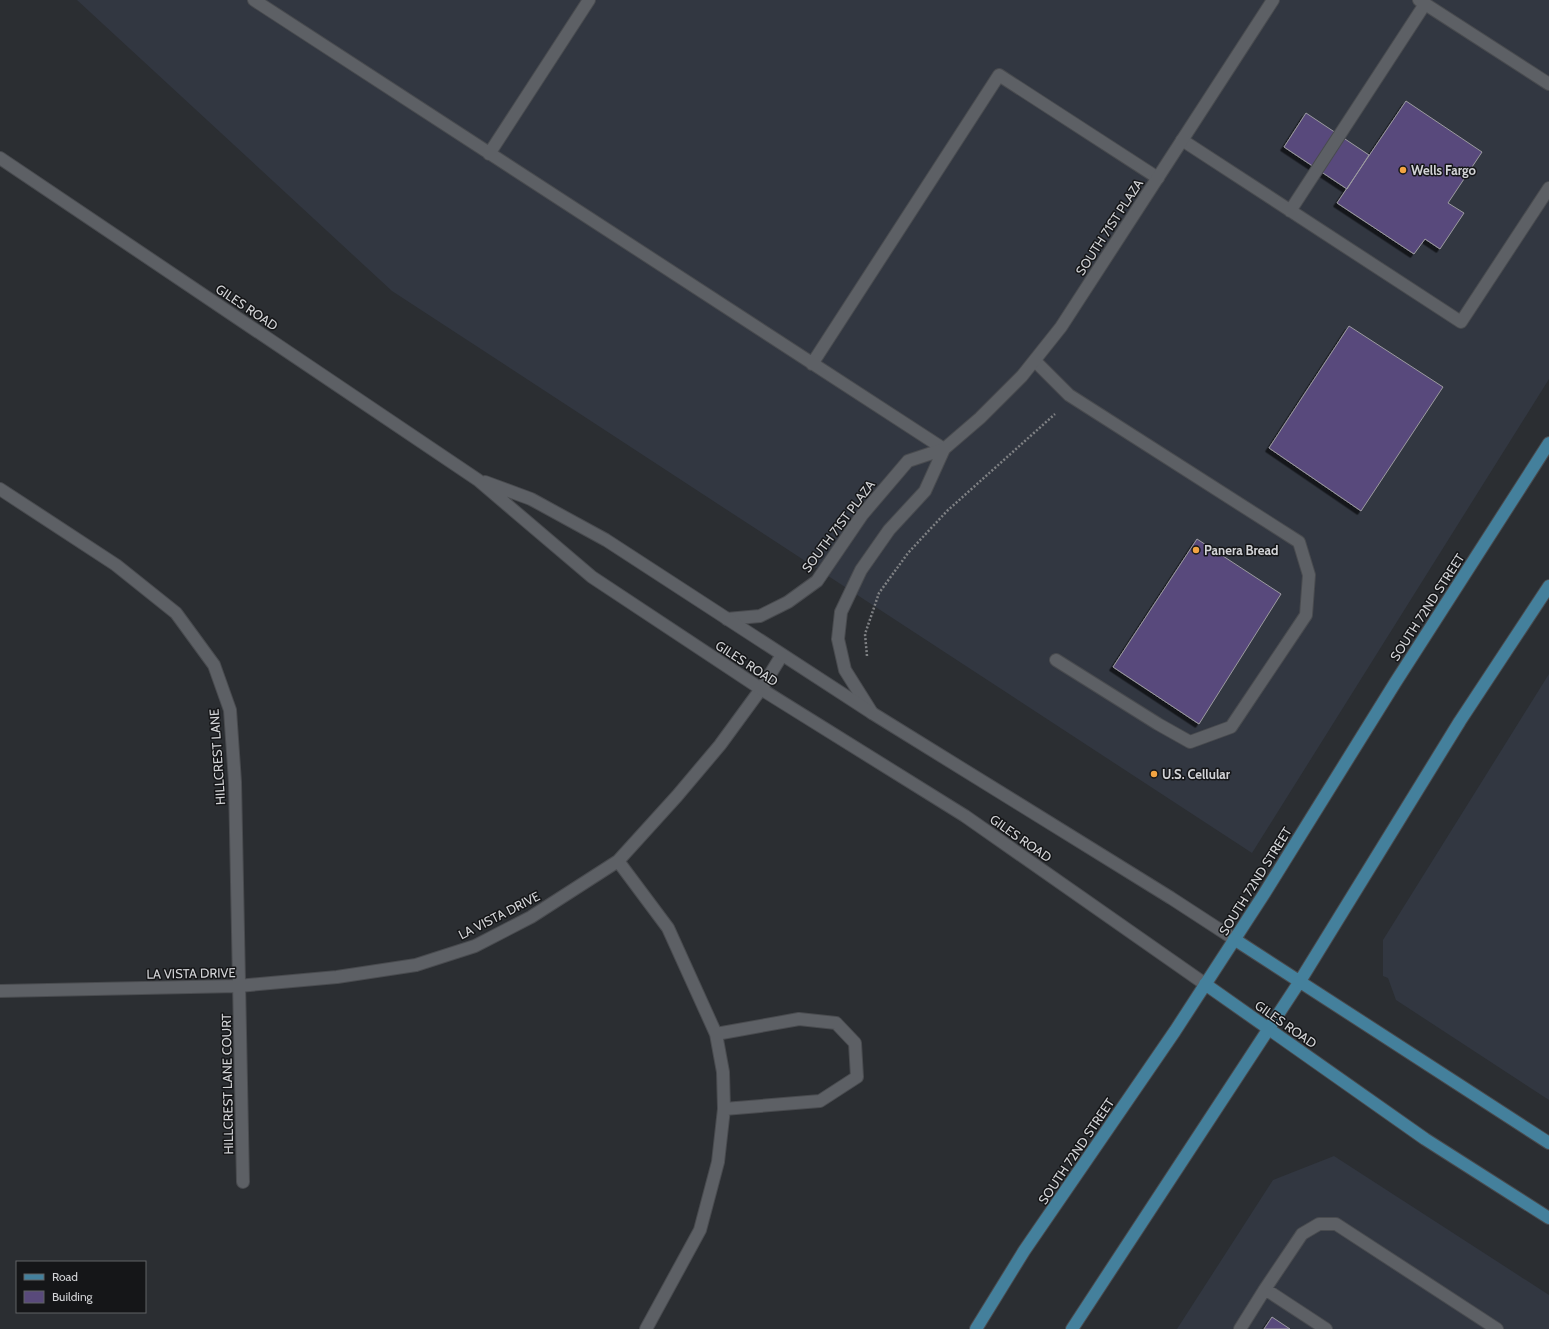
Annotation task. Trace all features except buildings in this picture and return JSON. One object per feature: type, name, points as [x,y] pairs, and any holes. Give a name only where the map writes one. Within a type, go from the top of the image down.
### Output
[{"type":"main road","name":"SOUTH 72ND STREET","points":[[976,1329],[1024,1251],[1205,984],[1549,443]]},
{"type":"main road","points":[[1072,1329],[1300,981],[1460,721],[1549,586]]},
{"type":"main road","name":"GILES ROAD","points":[[1234,939],[1549,1143]]},
{"type":"main road","name":"GILES ROAD","points":[[1205,984],[1425,1138],[1549,1218]]},
{"type":"street","points":[[254,0],[944,449]]},
{"type":"street","points":[[489,154],[589,0]]},
{"type":"street","name":"SOUTH 71ST PLAZA","points":[[727,619],[760,616],[788,602],[817,581],[862,515],[908,461],[944,449],[980,418],[1022,376],[1062,327],[1273,0]]},
{"type":"street","points":[[1290,211],[1422,2],[1549,84]]},
{"type":"street","points":[[812,364],[999,75],[1158,178]]},
{"type":"street","points":[[1182,140],[1461,322],[1549,188]]},
{"type":"street","name":"GILES ROAD","points":[[0,158],[478,480],[592,577],[761,689],[965,816],[1205,984]]},
{"type":"street","points":[[1035,361],[1069,395],[1299,542],[1309,575],[1306,615],[1231,727],[1190,742],[1158,724],[1056,660]]},
{"type":"street","name":"SOUTH 71ST PLAZA","points":[[872,713],[845,670],[838,639],[841,612],[861,570],[889,530],[925,490],[944,449]]},
{"type":"street","name":"GILES ROAD","points":[[478,480],[531,499],[606,540],[872,713],[1171,898],[1234,939]]},
{"type":"street","name":"HILLCREST LANE","points":[[0,489],[116,565],[176,613],[214,665],[230,710],[235,782],[238,986]]},
{"type":"street","name":"LA VISTA DRIVE","points":[[0,991],[238,986],[337,977],[424,963],[475,946],[531,917],[618,861],[677,796],[720,745],[761,689],[782,655]]},
{"type":"street","points":[[618,861],[668,928],[716,1034],[723,1072],[724,1109],[718,1162],[700,1230],[646,1329]]},
{"type":"street","name":"HILLCREST LANE COURT","points":[[238,986],[243,1182]]},
{"type":"street","points":[[716,1034],[799,1019],[836,1023],[855,1043],[857,1077],[820,1101],[724,1109]]},
{"type":"street","points":[[1240,1329],[1302,1234],[1318,1224],[1336,1224],[1497,1329]]},
{"type":"street","points":[[1265,1289],[1326,1329]]},
{"type":"path","points":[[868,659],[866,634],[879,593],[908,553],[947,511],[1057,412]]},
{"type":"shaded area","points":[[77,0],[1549,0],[1549,379],[1252,853],[392,291]]},
{"type":"shaded area","points":[[1549,674],[1549,1100],[1396,1000],[1388,978],[1383,976],[1383,940]]},
{"type":"shaded area","points":[[1334,1156],[1549,1295],[1549,1329],[1177,1329],[1273,1180]]},
{"type":"place","name":"Wells Fargo","points":[[1403,170]]},
{"type":"place","name":"Panera Bread","points":[[1196,550]]},
{"type":"place","name":"U.S. Cellular","points":[[1154,774]]}]
